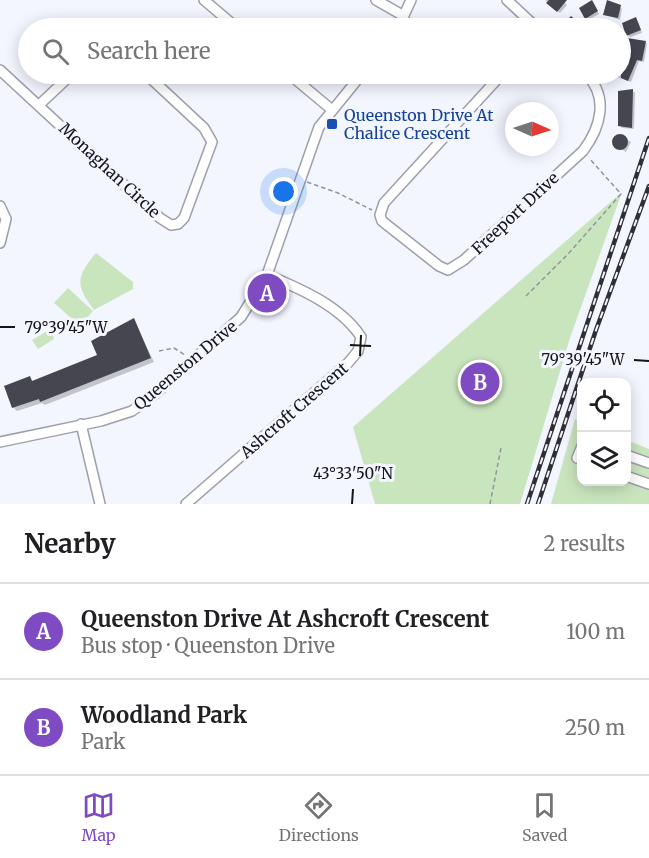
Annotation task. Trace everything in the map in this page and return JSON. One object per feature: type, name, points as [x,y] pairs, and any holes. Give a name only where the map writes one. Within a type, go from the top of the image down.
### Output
[{"type":"street","points":[[204,0],[225,18]]},
{"type":"street","points":[[376,0],[404,16],[411,0]]},
{"type":"street","points":[[507,0],[526,18]]},
{"type":"street","name":"Monaghan Circle","points":[[0,70],[160,218],[171,225],[178,224],[184,218],[212,141],[204,128],[157,84]]},
{"type":"street","points":[[39,105],[61,84]]},
{"type":"street","points":[[302,84],[331,109]]},
{"type":"street","name":"Queenston Drive","points":[[0,442],[132,411],[241,317],[267,275],[319,127],[353,84]]},
{"type":"street","points":[[380,215],[384,203],[493,84]]},
{"type":"street","name":"Freeport Drive","points":[[380,215],[382,221],[439,266],[448,270],[455,268],[583,151],[598,123],[601,105],[595,84]]},
{"type":"street","points":[[0,206],[6,219],[0,243]]},
{"type":"street","name":"Ashcroft Crescent","points":[[186,504],[348,363],[358,351],[361,337],[349,322],[299,288],[267,275]]},
{"type":"street","points":[[81,424],[100,504]]},
{"type":"street","points":[[631,456],[649,463]]},
{"type":"street","points":[[631,477],[649,484]]},
{"type":"path","points":[[526,297],[621,194],[583,151]]},
{"type":"path","points":[[300,180],[338,193],[380,215]]},
{"type":"path","points":[[159,351],[174,348],[191,362]]},
{"type":"path","points":[[490,504],[501,448]]},
{"type":"green space","points":[[622,192],[570,338],[520,504],[375,504],[353,427]]},
{"type":"green space","points":[[96,253],[133,282],[133,289],[94,310],[83,294],[80,281]]},
{"type":"green space","points":[[68,288],[93,311],[80,326],[54,303]]},
{"type":"green space","points":[[47,331],[52,332],[54,339],[38,349],[32,340]]},
{"type":"green space","points":[[575,419],[577,420],[577,486],[631,486],[631,442],[649,449],[649,504],[551,504]]},
{"type":"building","points":[[549,0],[567,0],[557,12],[546,3]]},
{"type":"building","points":[[592,0],[598,11],[584,18],[579,8]]},
{"type":"building","points":[[607,0],[621,5],[618,18],[603,15]]},
{"type":"building","points":[[636,17],[641,30],[631,34],[631,19]]},
{"type":"building","points":[[631,39],[646,41],[642,61],[637,60],[631,74]]},
{"type":"building","points":[[633,89],[632,128],[618,126],[618,91]]},
{"type":"building","points":[[620,134],[628,142],[620,150],[612,142]]},
{"type":"building","points":[[134,318],[151,358],[40,402],[39,399],[12,408],[4,386],[30,376],[32,381],[97,355],[91,341]]},
{"type":"railway","points":[[527,504],[649,138]]},
{"type":"railway","points":[[538,504],[596,330],[649,186]]},
{"type":"place","name":"Queenston Drive At Chalice Crescent","points":[[332,124]]},
{"type":"place","name":"Queenston Drive At Ashcroft Crescent","points":[[267,293]]},
{"type":"place","name":"Woodland Park","points":[[480,382]]}]
